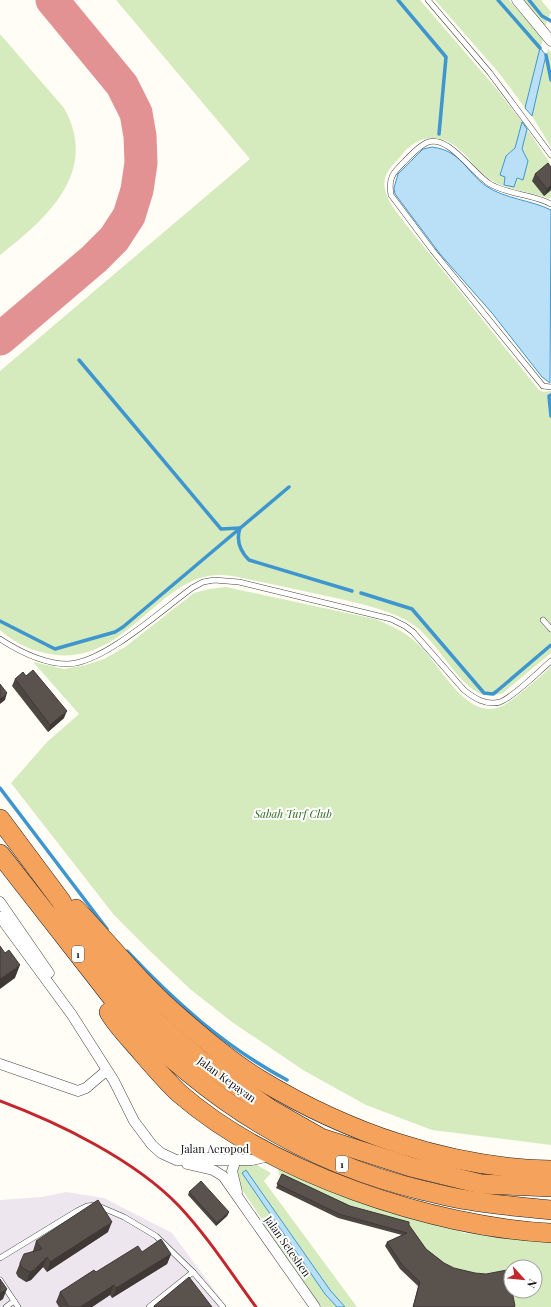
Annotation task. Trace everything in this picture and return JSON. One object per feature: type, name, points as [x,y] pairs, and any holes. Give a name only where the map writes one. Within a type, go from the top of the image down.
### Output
[{"type":"highway","name":"Jalan Kepayan","points":[[0,819],[61,901],[69,918],[87,942],[154,1020],[167,1043],[199,1059],[264,1105],[321,1138],[412,1167],[481,1184],[551,1187]]},
{"type":"highway","name":"Jalan Kepayan","points":[[0,854],[121,1009],[167,1043],[216,1094],[259,1124],[314,1153],[400,1185],[466,1200],[551,1210]]},
{"type":"highway","points":[[61,901],[76,909],[139,980],[179,1018],[258,1078],[295,1100],[351,1127],[402,1145],[472,1162],[534,1170],[551,1170]]},
{"type":"highway","points":[[74,949],[112,1017],[147,1059],[180,1094],[236,1134],[303,1170],[353,1190],[408,1207],[469,1223],[502,1229],[551,1233]]},
{"type":"street","points":[[517,0],[551,41]]},
{"type":"street","points":[[0,902],[82,1016],[94,1048]]},
{"type":"street","name":"Jalan Aeropod","points":[[0,917],[72,1014],[114,1081],[134,1121],[152,1145],[161,1153],[176,1160],[262,1159],[274,1155]]},
{"type":"street","points":[[0,1064],[78,1090],[86,1088],[106,1070]]},
{"type":"street","name":"Jalan Seteshen","points":[[176,1160],[213,1170],[223,1176],[315,1307]]},
{"type":"street","name":"Jalan Seteshen","points":[[236,1160],[232,1171],[240,1199]]},
{"type":"lane","points":[[428,0],[521,114],[551,155]]},
{"type":"lane","points":[[551,204],[537,198],[500,189],[489,183],[446,144],[429,141],[420,147],[392,174],[389,186],[391,195],[433,251],[543,386],[551,387]]},
{"type":"lane","points":[[0,639],[14,648],[46,660],[69,664],[81,661],[113,646],[192,588],[204,582],[214,580],[262,586],[391,619],[413,632],[464,690],[473,698],[482,702],[500,702],[511,695],[551,660]]},
{"type":"lane","points":[[543,620],[551,628]]},
{"type":"lane","points":[[0,1258],[77,1211],[87,1206],[96,1205],[124,1217],[156,1236],[193,1272],[223,1307]]},
{"type":"lane","points":[[149,1307],[193,1272]]},
{"type":"lane","points":[[0,1280],[18,1307]]},
{"type":"lane","points":[[6,1307],[14,1302]]},
{"type":"shaded area","points":[[66,1192],[104,1198],[172,1233],[227,1307],[0,1307],[0,1200],[42,1197]]},
{"type":"green space","points":[[116,0],[420,0],[495,87],[522,122],[515,148],[506,156],[500,175],[522,180],[528,161],[522,149],[527,129],[550,163],[535,177],[551,189],[551,197],[549,199],[498,184],[482,173],[455,146],[444,140],[431,138],[419,141],[407,149],[387,173],[385,181],[385,188],[390,203],[404,222],[539,390],[543,392],[551,391],[551,653],[503,693],[493,695],[480,694],[469,687],[431,641],[415,626],[399,616],[363,604],[231,576],[220,575],[198,579],[177,589],[118,636],[97,649],[73,655],[45,653],[33,650],[15,641],[0,630],[0,371],[250,159]]},
{"type":"green space","points":[[435,0],[509,0],[543,39],[525,108],[499,73]]},
{"type":"green space","points":[[523,0],[541,0],[551,12],[545,26]]},
{"type":"green space","points":[[0,34],[64,108],[73,131],[76,153],[72,173],[63,192],[50,210],[0,255]]},
{"type":"green space","points":[[548,49],[551,52],[551,147],[532,116]]},
{"type":"green space","name":"Sabah Turf Club","points":[[226,587],[375,619],[387,624],[404,633],[419,645],[456,690],[478,707],[491,709],[504,705],[521,693],[551,667],[551,1145],[432,1130],[366,1105],[303,1070],[232,1022],[190,989],[151,952],[114,915],[11,783],[47,742],[79,714],[33,662],[64,669],[86,665],[104,659],[125,647],[194,593]]},
{"type":"green space","points":[[240,1161],[253,1163],[271,1173],[264,1181],[357,1307],[345,1307],[330,1290],[246,1170],[242,1173],[325,1294],[337,1307],[322,1307],[260,1220],[261,1218],[241,1188],[236,1169]]},
{"type":"green space","points":[[277,1165],[464,1233],[551,1242],[551,1307],[513,1307],[505,1299],[543,1299],[543,1259],[503,1259],[503,1297],[485,1278],[443,1267],[411,1234],[348,1210],[280,1178]]},
{"type":"water","points":[[540,48],[546,55],[532,116],[525,108]]},
{"type":"water","points":[[522,122],[527,129],[522,149],[528,161],[523,180],[517,178],[514,187],[504,185],[505,177],[500,175],[506,156],[515,148]]},
{"type":"water","points":[[432,147],[442,149],[457,157],[479,180],[493,190],[551,210],[550,383],[542,377],[492,313],[440,254],[395,194],[394,188],[398,174],[423,149]]},
{"type":"water","points":[[246,1170],[330,1290],[345,1307],[337,1307],[325,1294],[242,1173]]},
{"type":"building","points":[[548,163],[551,167],[551,185],[547,189],[535,174]]},
{"type":"building","points":[[33,670],[67,711],[50,725],[15,679],[23,672],[26,676]]},
{"type":"building","points":[[0,684],[7,693],[0,699]]},
{"type":"building","points":[[0,946],[5,953],[9,950],[20,965],[0,979]]},
{"type":"building","points":[[282,1174],[350,1206],[409,1222],[409,1225],[426,1249],[444,1263],[454,1268],[475,1273],[486,1274],[503,1271],[503,1299],[514,1299],[515,1306],[413,1307],[420,1282],[402,1265],[387,1242],[407,1233],[339,1214],[277,1184]]},
{"type":"building","points":[[201,1181],[229,1212],[217,1223],[189,1192]]},
{"type":"building","points":[[98,1200],[112,1222],[50,1262],[47,1257],[30,1272],[21,1267],[20,1263],[24,1254],[42,1249],[36,1241]]},
{"type":"building","points":[[161,1239],[171,1254],[116,1288],[114,1285],[80,1307],[69,1307],[60,1292],[94,1270],[96,1272],[138,1246],[142,1252]]},
{"type":"building","points":[[189,1277],[212,1307],[154,1306]]},
{"type":"building","points":[[0,1279],[7,1289],[0,1293]]},
{"type":"waterway","points":[[398,0],[446,57],[439,134]]},
{"type":"waterway","points":[[498,0],[540,48]]},
{"type":"waterway","points":[[529,0],[542,16],[551,21]]},
{"type":"waterway","points":[[546,55],[551,80]]},
{"type":"waterway","points":[[79,360],[221,529],[240,528],[238,537],[240,545],[243,553],[249,560],[352,591]]},
{"type":"waterway","points":[[551,395],[549,396],[551,416]]},
{"type":"waterway","points":[[0,621],[55,649],[115,632],[123,627],[289,487]]},
{"type":"waterway","points":[[361,593],[412,609],[484,693],[493,694],[551,645]]},
{"type":"waterway","points":[[0,788],[107,929]]},
{"type":"waterway","points":[[127,951],[182,1006],[243,1053],[287,1080]]},
{"type":"taxiway","points":[[0,339],[94,259],[114,239],[129,216],[137,190],[141,163],[140,136],[136,113],[122,85],[52,0]]},
{"type":"railway","points":[[0,1101],[47,1120],[95,1144],[119,1158],[161,1189],[179,1206],[200,1230],[256,1307]]}]
